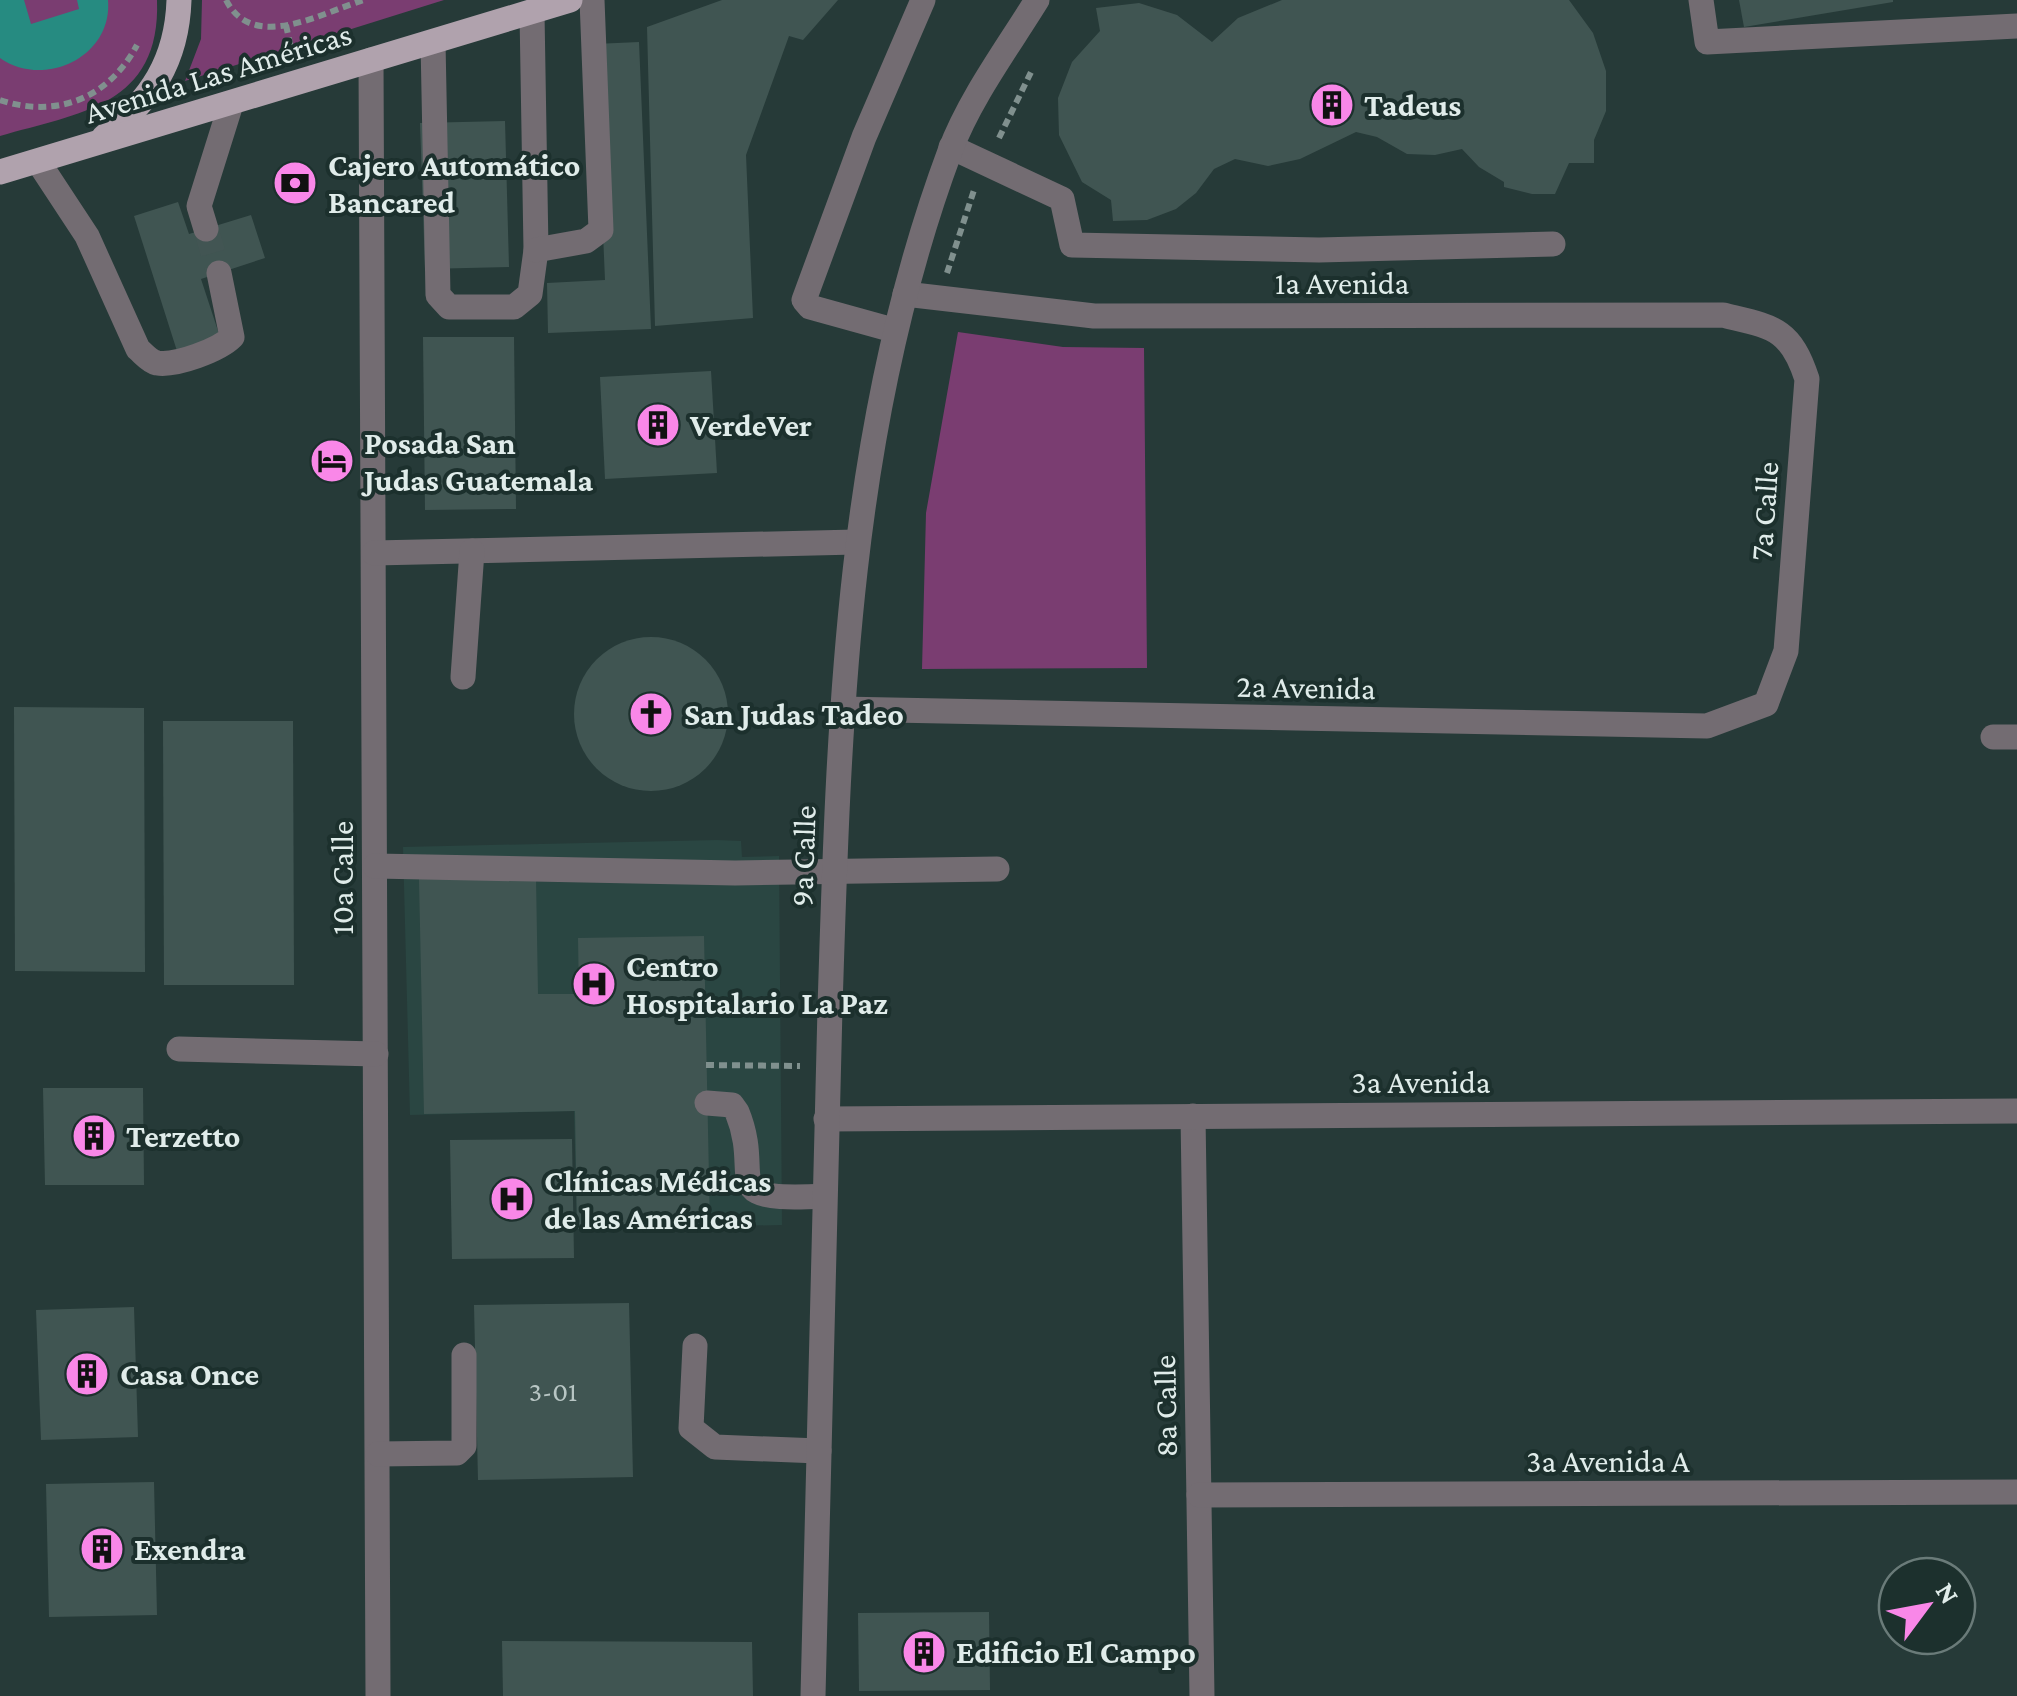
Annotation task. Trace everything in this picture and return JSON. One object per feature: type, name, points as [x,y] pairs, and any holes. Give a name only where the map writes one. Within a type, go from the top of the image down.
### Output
[{"type":"main road","points":[[92,146],[137,111],[160,80],[178,34],[179,0]]},
{"type":"main road","name":"Avenida Las Américas","points":[[0,172],[570,0]]},
{"type":"street","points":[[536,250],[586,241],[601,230],[592,0]]},
{"type":"street","points":[[893,330],[810,307],[804,300],[864,138],[924,0]]},
{"type":"street","name":"9a Calle","points":[[1008,46],[1017,0]]},
{"type":"street","name":"9a Calle","points":[[813,1696],[840,709],[856,542],[893,330],[952,146],[1037,0]]},
{"type":"street","points":[[1701,0],[1707,42],[2017,26]]},
{"type":"street","points":[[433,42],[438,295],[449,307],[514,307],[530,294],[536,250],[532,13]]},
{"type":"street","name":"10a Calle","points":[[371,60],[378,1696]]},
{"type":"street","points":[[206,229],[200,206],[230,104]]},
{"type":"street","points":[[952,146],[1062,199],[1072,246],[1319,250],[1553,244]]},
{"type":"street","points":[[39,163],[87,236],[138,348],[150,360],[160,364],[224,346],[232,337],[219,273]]},
{"type":"street","name":"1a Avenida","points":[[906,294],[1094,316],[1724,315],[1778,329]]},
{"type":"street","name":"7a Calle","points":[[1766,704],[1786,651],[1807,378],[1798,350],[1778,329]]},
{"type":"street","points":[[374,553],[856,542]]},
{"type":"street","points":[[462,677],[472,551]]},
{"type":"street","name":"2a Avenida","points":[[840,709],[1708,726],[1766,704]]},
{"type":"street","points":[[375,866],[834,873],[997,869]]},
{"type":"street","points":[[179,1049],[376,1054]]},
{"type":"street","points":[[707,1104],[732,1105],[737,1112],[745,1174],[752,1188],[776,1199],[824,1196]]},
{"type":"street","name":"3a Avenida","points":[[826,1120],[2017,1111]]},
{"type":"street","name":"8a Calle","points":[[1193,1116],[1202,1696]]},
{"type":"street","points":[[694,1346],[692,1428],[702,1440],[715,1447],[819,1451]]},
{"type":"street","points":[[378,1454],[457,1453],[464,1446],[464,1355]]},
{"type":"street","name":"3a Avenida A","points":[[1199,1495],[2017,1492]]},
{"type":"path","points":[[226,0],[241,20],[269,30],[364,0]]},
{"type":"path","points":[[0,100],[44,108],[90,96],[126,64],[141,31]]},
{"type":"path","points":[[939,298],[986,164],[1034,66]]},
{"type":"path","points":[[706,1065],[788,1066]]},
{"type":"shaded area","points":[[0,0],[157,0],[155,35],[145,63],[130,84],[110,99],[85,111],[0,136]]},
{"type":"shaded area","points":[[0,0],[24,0],[31,24],[79,9],[77,0],[108,0],[107,20],[88,52],[72,62],[36,70],[17,67],[0,58]]},
{"type":"shaded area","points":[[202,0],[444,0],[185,81],[201,39]]},
{"type":"shaded area","points":[[958,332],[1063,347],[1144,348],[1147,668],[922,669],[926,513]]},
{"type":"shaded area","name":"Centro Hospitalario La Paz","points":[[741,841],[742,857],[779,856],[782,1225],[577,1229],[574,1111],[410,1115],[403,847]]},
{"type":"building","points":[[722,0],[838,0],[803,40],[789,36],[746,155],[753,318],[655,326],[647,27]]},
{"type":"building","name":"Tadeus","points":[[1282,0],[1569,0],[1593,33],[1606,71],[1606,111],[1594,140],[1594,163],[1569,163],[1555,194],[1532,194],[1504,187],[1504,182],[1479,167],[1462,149],[1435,155],[1407,154],[1377,137],[1356,132],[1300,159],[1268,166],[1235,159],[1214,169],[1196,193],[1176,209],[1147,220],[1113,221],[1111,200],[1082,182],[1059,135],[1058,98],[1072,62],[1100,31],[1096,8],[1139,3],[1177,15],[1212,42],[1238,18]]},
{"type":"building","points":[[1739,0],[1893,0],[1893,2],[1744,27]]},
{"type":"building","points":[[639,42],[651,329],[548,333],[547,283],[605,280],[595,44]]},
{"type":"building","points":[[505,121],[509,267],[425,269],[420,123]]},
{"type":"building","points":[[178,202],[189,234],[251,215],[265,258],[201,279],[220,337],[177,351],[134,216]]},
{"type":"building","points":[[423,337],[514,337],[516,509],[425,510]]},
{"type":"building","name":"VerdeVer","points":[[711,371],[717,473],[605,479],[600,377]]},
{"type":"building","name":"San Judas Tadeo","points":[[651,637],[681,643],[706,659],[722,684],[728,714],[722,744],[706,769],[681,785],[651,791],[621,785],[596,769],[580,744],[574,714],[580,684],[596,659],[621,643]]},
{"type":"building","points":[[14,707],[144,708],[145,972],[15,971]]},
{"type":"building","points":[[163,721],[293,721],[294,985],[164,985]]},
{"type":"building","points":[[536,878],[538,994],[579,994],[578,938],[704,936],[710,1227],[577,1229],[575,1111],[424,1114],[419,879]]},
{"type":"building","name":"Terzetto","points":[[43,1088],[143,1088],[144,1185],[45,1185]]},
{"type":"building","name":"Clínicas Médicas de las Américas","points":[[572,1139],[574,1258],[452,1259],[450,1140]]},
{"type":"building","name":"Clínicas Médicas de las Américas","points":[[629,1303],[633,1477],[478,1480],[474,1305]]},
{"type":"building","name":"Casa Once","points":[[134,1307],[138,1437],[41,1440],[36,1310]]},
{"type":"building","name":"Exendra","points":[[154,1482],[157,1615],[49,1617],[46,1484]]},
{"type":"building","name":"Edificio El Campo","points":[[989,1612],[990,1690],[859,1691],[858,1613]]},
{"type":"building","points":[[502,1641],[752,1642],[753,1696],[503,1696]]},
{"type":"tunnel","points":[[206,229],[219,273]]},
{"type":"place","name":"Tadeus","points":[[1332,105]]},
{"type":"place","name":"Cajero Automático Bancared","points":[[295,183]]},
{"type":"place","name":"VerdeVer","points":[[658,425]]},
{"type":"place","name":"Posada San Judas Guatemala","points":[[332,461]]},
{"type":"place","name":"San Judas Tadeo","points":[[651,714]]},
{"type":"place","name":"Centro Hospitalario La Paz","points":[[594,984]]},
{"type":"place","name":"Terzetto","points":[[94,1136]]},
{"type":"place","name":"Clínicas Médicas de las Américas","points":[[512,1199]]},
{"type":"place","name":"Casa Once","points":[[87,1374]]},
{"type":"place","name":"Exendra","points":[[102,1549]]},
{"type":"place","name":"Edificio El Campo","points":[[924,1652]]}]
